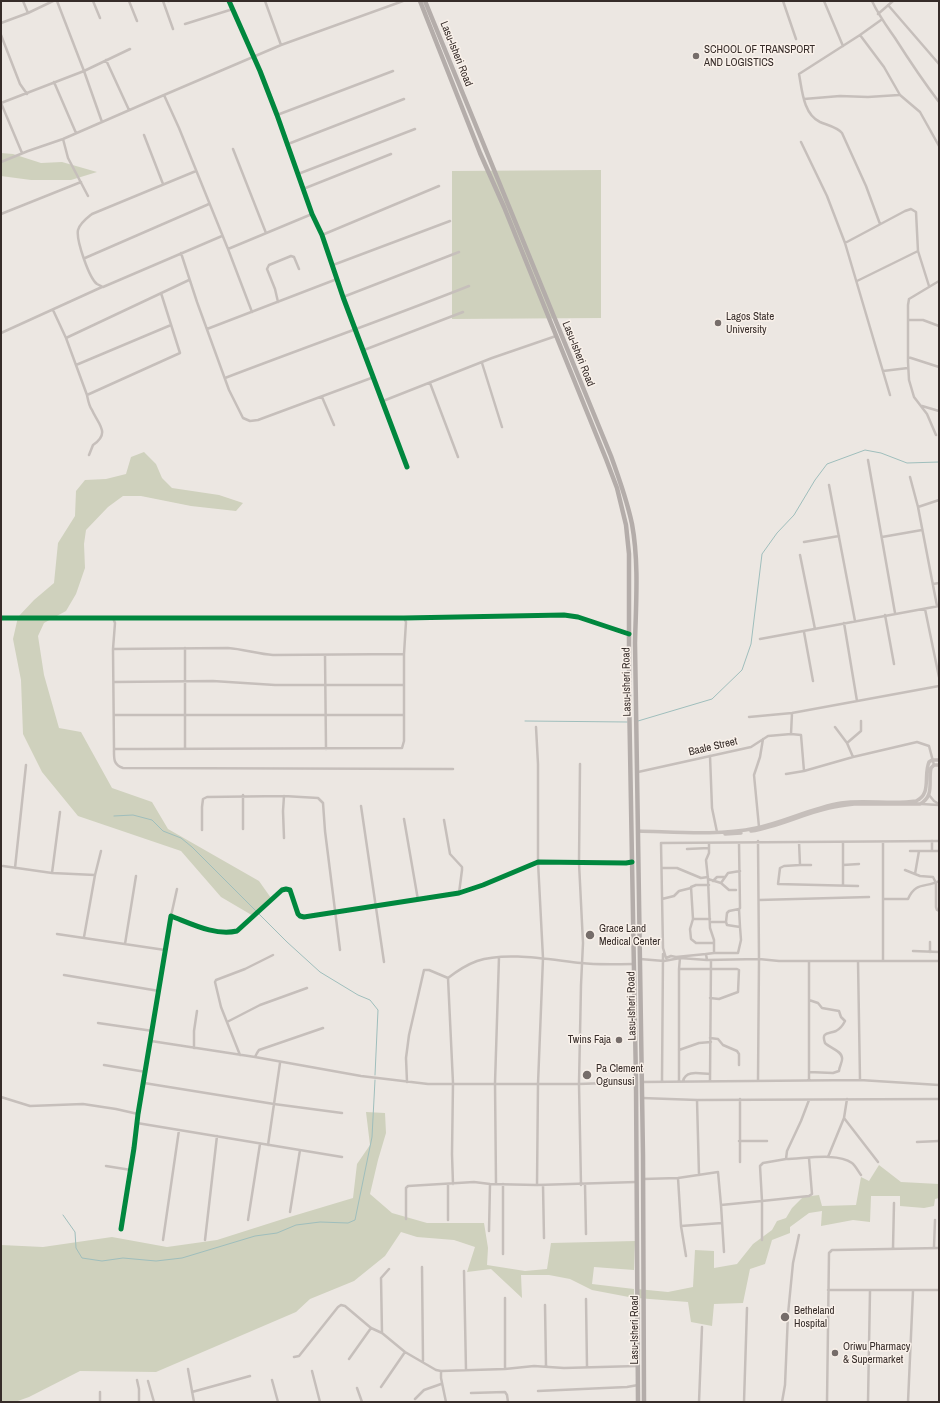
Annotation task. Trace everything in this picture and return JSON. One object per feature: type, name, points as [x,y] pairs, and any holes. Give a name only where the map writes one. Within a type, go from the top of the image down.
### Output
[{"type":"main road","name":"Lasu-Isheri Road","points":[[420,1],[480,153],[606,459],[615,483],[626,525],[630,554],[629,634],[636,1082],[638,1402]]},
{"type":"main road","name":"Lasu-Isheri Road","points":[[425,1],[611,456],[625,497],[632,524],[635,553],[642,1036],[644,1402]]},
{"type":"main road","points":[[480,153],[486,150]]},
{"type":"main road","points":[[635,1036],[642,1036]]},
{"type":"street","points":[[22,1],[28,13]]},
{"type":"street","points":[[1,23],[28,13],[53,1]]},
{"type":"street","points":[[57,1],[102,122]]},
{"type":"street","points":[[93,1],[100,18]]},
{"type":"street","points":[[129,1],[137,21]]},
{"type":"street","points":[[163,1],[173,29]]},
{"type":"street","points":[[229,1],[277,115],[312,214],[322,234],[337,279],[407,467]]},
{"type":"street","points":[[265,1],[281,45]]},
{"type":"street","points":[[1,162],[63,139],[281,45],[403,1]]},
{"type":"street","points":[[783,1],[796,39]]},
{"type":"street","points":[[824,1],[843,46]]},
{"type":"street","points":[[872,1],[881,20],[888,28],[919,76],[939,102]]},
{"type":"street","points":[[878,14],[893,1]]},
{"type":"street","points":[[888,5],[939,64]]},
{"type":"street","points":[[185,24],[232,9]]},
{"type":"street","points":[[880,224],[866,186],[842,133],[813,117],[804,99],[800,72],[843,46],[881,20]]},
{"type":"street","points":[[1,35],[20,84],[27,94]]},
{"type":"street","points":[[860,35],[884,67],[900,95],[920,112],[939,146]]},
{"type":"street","points":[[22,153],[1,103],[84,71],[130,49]]},
{"type":"street","points":[[106,60],[129,110]]},
{"type":"street","points":[[277,115],[393,71]]},
{"type":"street","points":[[54,82],[76,133]]},
{"type":"street","points":[[804,99],[840,96],[868,97],[900,95]]},
{"type":"street","points":[[164,96],[179,128],[252,312]]},
{"type":"street","points":[[288,144],[404,100]]},
{"type":"street","points":[[298,174],[415,129]]},
{"type":"street","points":[[144,135],[163,184]]},
{"type":"street","points":[[63,139],[68,158],[88,196]]},
{"type":"street","points":[[801,142],[827,196],[845,243],[890,395]]},
{"type":"street","points":[[233,149],[266,233]]},
{"type":"street","points":[[303,189],[391,154]]},
{"type":"street","points":[[103,287],[96,283],[84,258],[78,238],[78,229],[83,222],[92,214],[196,171]]},
{"type":"street","points":[[1,214],[81,182]]},
{"type":"street","points":[[322,234],[439,186]]},
{"type":"street","points":[[84,258],[209,204]]},
{"type":"street","points":[[845,243],[905,211],[911,209],[915,210],[918,223],[918,251],[930,286]]},
{"type":"street","points":[[228,249],[312,214]]},
{"type":"street","points":[[333,265],[450,221]]},
{"type":"street","points":[[1,333],[222,236]]},
{"type":"street","points":[[857,282],[918,251]]},
{"type":"street","points":[[344,297],[459,252]]},
{"type":"street","points":[[181,253],[189,280],[229,390],[243,418],[250,421],[258,420],[374,377]]},
{"type":"street","points":[[278,302],[275,289],[267,269],[270,265],[291,256],[294,257],[299,269]]},
{"type":"street","points":[[207,329],[337,279]]},
{"type":"street","points":[[66,338],[189,280]]},
{"type":"street","points":[[936,435],[922,406],[914,397],[909,380],[909,299],[939,282]]},
{"type":"street","points":[[225,378],[356,328],[391,317],[470,286]]},
{"type":"street","points":[[87,395],[180,353],[161,293]]},
{"type":"street","points":[[53,309],[66,338],[92,411],[100,423],[102,435],[93,445],[89,455]]},
{"type":"street","points":[[364,350],[463,312]]},
{"type":"street","points":[[909,320],[923,320],[939,326]]},
{"type":"street","points":[[76,365],[171,325]]},
{"type":"street","points":[[383,402],[492,358],[556,336]]},
{"type":"street","points":[[908,357],[939,367]]},
{"type":"street","points":[[482,363],[502,426]]},
{"type":"street","points":[[883,371],[908,368]]},
{"type":"street","points":[[430,383],[458,457]]},
{"type":"street","points":[[322,397],[334,425]]},
{"type":"street","points":[[922,406],[939,411]]},
{"type":"street","points":[[868,460],[895,614]]},
{"type":"street","points":[[760,640],[938,606],[918,507],[910,477]]},
{"type":"street","points":[[829,485],[855,621]]},
{"type":"street","points":[[918,507],[939,500]]},
{"type":"street","points":[[882,537],[922,530]]},
{"type":"street","points":[[804,542],[839,536]]},
{"type":"street","points":[[800,555],[815,629]]},
{"type":"street","points":[[933,584],[939,583]]},
{"type":"street","points":[[925,608],[939,677]]},
{"type":"street","points":[[1,618],[404,618],[564,615],[578,617],[629,634]]},
{"type":"street","points":[[885,615],[894,664]]},
{"type":"street","points":[[113,618],[115,623],[113,649],[114,761],[116,765],[122,768],[453,769]]},
{"type":"street","points":[[114,749],[402,748],[404,741],[404,654],[406,622],[404,618]]},
{"type":"street","points":[[844,623],[857,701]]},
{"type":"street","points":[[804,632],[813,681]]},
{"type":"street","points":[[185,648],[185,749]]},
{"type":"street","points":[[113,649],[237,649],[259,654],[273,655],[404,654]]},
{"type":"street","points":[[325,655],[326,749]]},
{"type":"street","points":[[114,682],[239,682],[275,685],[404,685]]},
{"type":"street","points":[[749,717],[792,713],[939,686]]},
{"type":"street","points":[[792,713],[791,734],[800,734],[804,771]]},
{"type":"street","points":[[114,715],[404,715]]},
{"type":"street","points":[[847,743],[861,731],[861,721]]},
{"type":"street","points":[[536,727],[538,764],[538,862],[543,958],[538,1084],[537,1185]]},
{"type":"street","points":[[836,727],[847,743],[852,758]]},
{"type":"street","name":"Baale Street","points":[[637,772],[752,746],[768,736],[791,734]]},
{"type":"street","points":[[759,827],[754,775],[764,738]]},
{"type":"street","points":[[786,774],[804,771],[917,742],[929,746],[934,765]]},
{"type":"street","points":[[710,756],[712,808],[717,832]]},
{"type":"street","points":[[638,832],[717,832],[745,830],[759,827],[816,808],[843,802],[916,801],[922,798],[926,793],[927,770],[929,762],[932,760]]},
{"type":"street","points":[[932,760],[939,760]]},
{"type":"street","points":[[580,764],[580,863],[583,943],[580,1084],[581,1185]]},
{"type":"street","points":[[15,868],[26,765]]},
{"type":"street","points":[[934,765],[939,765]]},
{"type":"street","points":[[920,804],[927,800],[929,795],[930,772],[934,765]]},
{"type":"street","points":[[242,795],[243,829]]},
{"type":"street","points":[[202,830],[202,807],[204,798],[242,795],[318,798],[323,803],[325,831],[340,950]]},
{"type":"street","points":[[929,795],[939,805]]},
{"type":"street","points":[[284,796],[284,838]]},
{"type":"street","points":[[638,832],[739,833],[769,827],[817,811],[854,804],[939,805]]},
{"type":"street","points":[[361,806],[384,962]]},
{"type":"street","points":[[52,873],[60,812]]},
{"type":"street","points":[[404,819],[418,900]]},
{"type":"street","points":[[444,820],[450,854],[462,867],[459,893]]},
{"type":"street","points":[[932,841],[932,851]]},
{"type":"street","points":[[662,1081],[664,961],[661,843],[939,841]]},
{"type":"street","points":[[758,842],[758,1081]]},
{"type":"street","points":[[799,842],[800,865]]},
{"type":"street","points":[[843,842],[843,885]]},
{"type":"street","points":[[883,842],[883,960]]},
{"type":"street","points":[[709,843],[706,860],[714,954]]},
{"type":"street","points":[[663,948],[666,958],[671,956],[676,957],[738,953],[741,940],[739,909],[739,843]]},
{"type":"street","points":[[687,849],[709,848]]},
{"type":"street","points":[[84,938],[95,875],[101,851]]},
{"type":"street","points":[[910,851],[939,851]]},
{"type":"street","points":[[915,874],[919,851]]},
{"type":"street","points":[[172,916],[209,930],[227,933],[237,931],[282,890],[286,889],[290,890],[300,916],[459,893],[483,886],[538,862],[632,862]]},
{"type":"street","points":[[843,865],[859,864]]},
{"type":"street","points":[[811,865],[784,866],[780,868],[778,884],[858,886]]},
{"type":"street","points":[[3,866],[52,873],[95,875]]},
{"type":"street","points":[[662,868],[677,868],[701,878],[708,878],[721,883],[728,890],[736,890]]},
{"type":"street","points":[[905,870],[920,876],[932,876],[938,882],[936,907],[939,911]]},
{"type":"street","points":[[721,883],[728,873],[740,871]]},
{"type":"street","points":[[125,944],[136,876]]},
{"type":"street","points":[[713,881],[717,877],[725,877]]},
{"type":"street","points":[[883,900],[908,898],[913,890],[938,882]]},
{"type":"street","points":[[662,899],[674,896],[680,891],[691,888],[693,885],[709,885]]},
{"type":"street","points":[[691,888],[693,919],[690,929],[691,939],[696,943],[714,943]]},
{"type":"street","points":[[121,1229],[138,1123],[138,1114],[177,889]]},
{"type":"street","points":[[759,900],[869,897]]},
{"type":"street","points":[[726,922],[727,913],[729,911],[739,909]]},
{"type":"street","points":[[693,919],[726,922],[727,925],[740,927]]},
{"type":"street","points":[[57,934],[166,950]]},
{"type":"street","points":[[930,942],[930,952]]},
{"type":"street","points":[[913,951],[939,952]]},
{"type":"street","points":[[706,954],[707,960]]},
{"type":"street","points":[[240,1056],[221,1007],[214,982],[272,955]]},
{"type":"street","points":[[448,978],[462,968],[478,960],[499,957],[543,958],[582,964],[634,964]]},
{"type":"street","points":[[496,1184],[495,1083],[499,957]]},
{"type":"street","points":[[640,959],[664,961],[680,958],[707,960],[759,959],[779,961],[939,961]]},
{"type":"street","points":[[679,1081],[680,958]]},
{"type":"street","points":[[710,1082],[711,960]]},
{"type":"street","points":[[809,961],[809,1080]]},
{"type":"street","points":[[858,961],[860,1080]]},
{"type":"street","points":[[679,969],[739,970],[738,992],[719,999],[710,998]]},
{"type":"street","points":[[408,1082],[406,1058],[409,1035],[424,970],[429,970],[448,978]]},
{"type":"street","points":[[64,976],[159,991]]},
{"type":"street","points":[[448,978],[453,1083],[453,1184]]},
{"type":"street","points":[[227,1022],[260,1005],[307,988]]},
{"type":"street","points":[[809,1000],[818,1003],[822,1008],[838,1011],[845,1021],[837,1030],[829,1032],[824,1038],[825,1044],[840,1053],[842,1056],[839,1071],[833,1073],[809,1072]]},
{"type":"street","points":[[194,1048],[194,1031],[197,1011]]},
{"type":"street","points":[[98,1023],[153,1031]]},
{"type":"street","points":[[255,1058],[259,1050],[324,1028]]},
{"type":"street","points":[[710,1038],[718,1039],[723,1045],[737,1051],[739,1054],[739,1065]]},
{"type":"street","points":[[151,1041],[361,1076],[428,1084],[580,1084],[636,1082]]},
{"type":"street","points":[[679,1050],[699,1043],[710,1042]]},
{"type":"street","points":[[268,1145],[280,1063]]},
{"type":"street","points":[[104,1065],[146,1072]]},
{"type":"street","points":[[683,1081],[686,1075],[692,1073],[710,1074]]},
{"type":"street","points":[[642,1082],[860,1080],[939,1085]]},
{"type":"street","points":[[144,1083],[274,1104],[342,1113]]},
{"type":"street","points":[[1,1097],[30,1106],[83,1104],[138,1114]]},
{"type":"street","points":[[642,1098],[697,1100],[939,1098]]},
{"type":"street","points":[[740,1099],[740,1162]]},
{"type":"street","points":[[828,1157],[844,1118],[847,1099]]},
{"type":"street","points":[[697,1100],[699,1175]]},
{"type":"street","points":[[786,1160],[787,1151],[801,1121],[808,1100]]},
{"type":"street","points":[[844,1118],[878,1162]]},
{"type":"street","points":[[138,1123],[342,1157]]},
{"type":"street","points":[[163,1240],[179,1130]]},
{"type":"street","points":[[205,1240],[217,1136]]},
{"type":"street","points":[[740,1141],[767,1141]]},
{"type":"street","points":[[916,1142],[939,1141]]},
{"type":"street","points":[[248,1220],[260,1144]]},
{"type":"street","points":[[290,1212],[300,1150]]},
{"type":"street","points":[[762,1240],[760,1166],[764,1163],[828,1157],[846,1160],[853,1163],[861,1176]]},
{"type":"street","points":[[721,1205],[809,1196],[812,1194],[808,1158]]},
{"type":"street","points":[[106,1166],[131,1170]]},
{"type":"street","points":[[643,1179],[678,1178],[718,1172],[724,1252]]},
{"type":"street","points":[[678,1178],[681,1226],[686,1256]]},
{"type":"street","points":[[406,1219],[406,1188],[412,1186],[474,1182],[490,1184],[584,1185],[637,1182]]},
{"type":"street","points":[[448,1184],[448,1220]]},
{"type":"street","points":[[489,1231],[490,1184]]},
{"type":"street","points":[[503,1184],[503,1254]]},
{"type":"street","points":[[543,1185],[544,1238]]},
{"type":"street","points":[[584,1185],[586,1234]]},
{"type":"street","points":[[893,1248],[894,1203]]},
{"type":"street","points":[[934,1248],[935,1220]]},
{"type":"street","points":[[681,1226],[722,1223]]},
{"type":"street","points":[[782,1402],[785,1385],[788,1314],[793,1264],[799,1235]]},
{"type":"street","points":[[827,1402],[829,1253],[832,1250],[939,1248]]},
{"type":"street","points":[[422,1267],[423,1361]]},
{"type":"street","points":[[382,1333],[381,1278],[389,1269]]},
{"type":"street","points":[[464,1271],[466,1370]]},
{"type":"street","points":[[828,1290],[939,1290]]},
{"type":"street","points":[[868,1402],[870,1291]]},
{"type":"street","points":[[908,1402],[913,1291]]},
{"type":"street","points":[[505,1298],[505,1369]]},
{"type":"street","points":[[586,1299],[587,1367]]},
{"type":"street","points":[[294,1357],[298,1356],[341,1305],[345,1306],[370,1328],[382,1333],[405,1352],[423,1361],[436,1370],[505,1369],[546,1366],[564,1368],[638,1366]]},
{"type":"street","points":[[545,1305],[546,1366]]},
{"type":"street","points":[[744,1402],[747,1308]]},
{"type":"street","points":[[700,1402],[702,1327]]},
{"type":"street","points":[[349,1359],[370,1328]]},
{"type":"street","points":[[381,1387],[405,1352]]},
{"type":"street","points":[[188,1369],[194,1402]]},
{"type":"street","points":[[312,1370],[320,1402]]},
{"type":"street","points":[[441,1371],[441,1384],[446,1402]]},
{"type":"street","points":[[192,1392],[250,1376]]},
{"type":"street","points":[[137,1380],[139,1402]]},
{"type":"street","points":[[272,1380],[278,1402]]},
{"type":"street","points":[[148,1381],[154,1402]]},
{"type":"street","points":[[416,1399],[424,1390],[441,1384]]},
{"type":"street","points":[[538,1391],[627,1387],[638,1385]]},
{"type":"street","points":[[357,1388],[362,1402]]},
{"type":"street","points":[[100,1392],[100,1402]]},
{"type":"street","points":[[471,1393],[505,1392],[508,1402]]},
{"type":"green space","points":[[1,153],[13,154],[41,163],[62,162],[97,172],[71,180],[31,180],[1,176]]},
{"type":"green space","points":[[601,170],[601,318],[452,319],[452,171]]},
{"type":"green space","points":[[144,452],[156,464],[162,478],[172,488],[219,495],[243,503],[236,511],[191,506],[141,496],[123,496],[108,507],[86,530],[84,544],[85,568],[76,594],[66,611],[44,623],[38,636],[44,675],[59,728],[81,732],[112,788],[152,802],[168,829],[259,881],[271,898],[255,917],[221,897],[181,851],[78,816],[42,772],[23,734],[21,680],[13,639],[18,617],[34,600],[54,583],[58,543],[75,516],[76,491],[85,480],[106,479],[126,474],[131,457]]},
{"type":"green space","points":[[366,1112],[385,1113],[386,1133],[370,1194],[392,1213],[427,1223],[484,1223],[488,1248],[487,1265],[525,1271],[547,1269],[551,1243],[635,1241],[634,1270],[594,1267],[592,1284],[634,1289],[634,1298],[592,1290],[570,1279],[549,1275],[521,1275],[522,1298],[491,1269],[467,1272],[475,1247],[454,1240],[417,1237],[401,1232],[385,1256],[354,1281],[310,1299],[296,1312],[156,1372],[80,1371],[29,1397],[15,1402],[1,1402],[1,1245],[43,1247],[112,1237],[167,1247],[217,1240],[353,1198],[357,1164],[370,1145]]},
{"type":"green space","points":[[879,1165],[901,1182],[939,1184],[939,1198],[935,1199],[934,1206],[924,1208],[900,1206],[900,1196],[871,1196],[870,1222],[853,1220],[821,1226],[822,1211],[809,1213],[790,1227],[790,1233],[772,1240],[765,1264],[750,1269],[743,1303],[714,1304],[712,1326],[691,1322],[688,1302],[637,1298],[637,1289],[668,1292],[693,1287],[695,1250],[714,1251],[714,1268],[737,1264],[753,1244],[772,1230],[777,1221],[786,1218],[792,1208],[803,1197],[819,1195],[822,1206],[856,1205],[861,1177],[869,1181]]},
{"type":"waterway","points":[[638,721],[712,699],[742,670],[751,644],[762,554],[777,533],[794,515],[815,480],[827,464],[865,450],[881,453],[907,463],[939,462]]},
{"type":"waterway","points":[[525,721],[627,722]]},
{"type":"waterway","points":[[114,816],[133,815],[152,820],[163,831],[181,838],[192,847],[287,942],[320,972],[358,995],[370,1000],[378,1010],[375,1075]]},
{"type":"waterway","points":[[63,1215],[75,1232],[76,1248],[82,1258],[102,1261],[123,1258],[156,1261],[182,1258],[255,1236],[277,1233],[296,1225],[320,1222],[348,1223],[355,1220],[372,1137],[375,1080]]},
{"type":"cycle path","points":[[229,1],[260,71],[277,115],[312,214],[322,235],[343,297],[407,467]]},
{"type":"cycle path","points":[[1,618],[404,618],[564,615],[578,617],[629,634]]},
{"type":"cycle path","points":[[121,1229],[138,1114],[171,916],[212,931],[229,932],[237,931],[282,890],[286,889],[290,890],[298,914],[304,917],[459,893],[483,885],[538,862],[632,862]]},
{"type":"place","name":"SCHOOL OF TRANSPORT AND LOGISTICS","points":[[696,56]]},
{"type":"place","name":"Lagos State University","points":[[718,323]]},
{"type":"place","name":"Grace Land Medical Center","points":[[590,935]]},
{"type":"place","name":"Twins Faja","points":[[619,1040]]},
{"type":"place","name":"Pa Clement Ogunsusi","points":[[587,1075]]},
{"type":"place","name":"Betheland Hospital","points":[[785,1317]]},
{"type":"place","name":"Oriwu Pharmacy & Supermarket","points":[[835,1353]]}]
